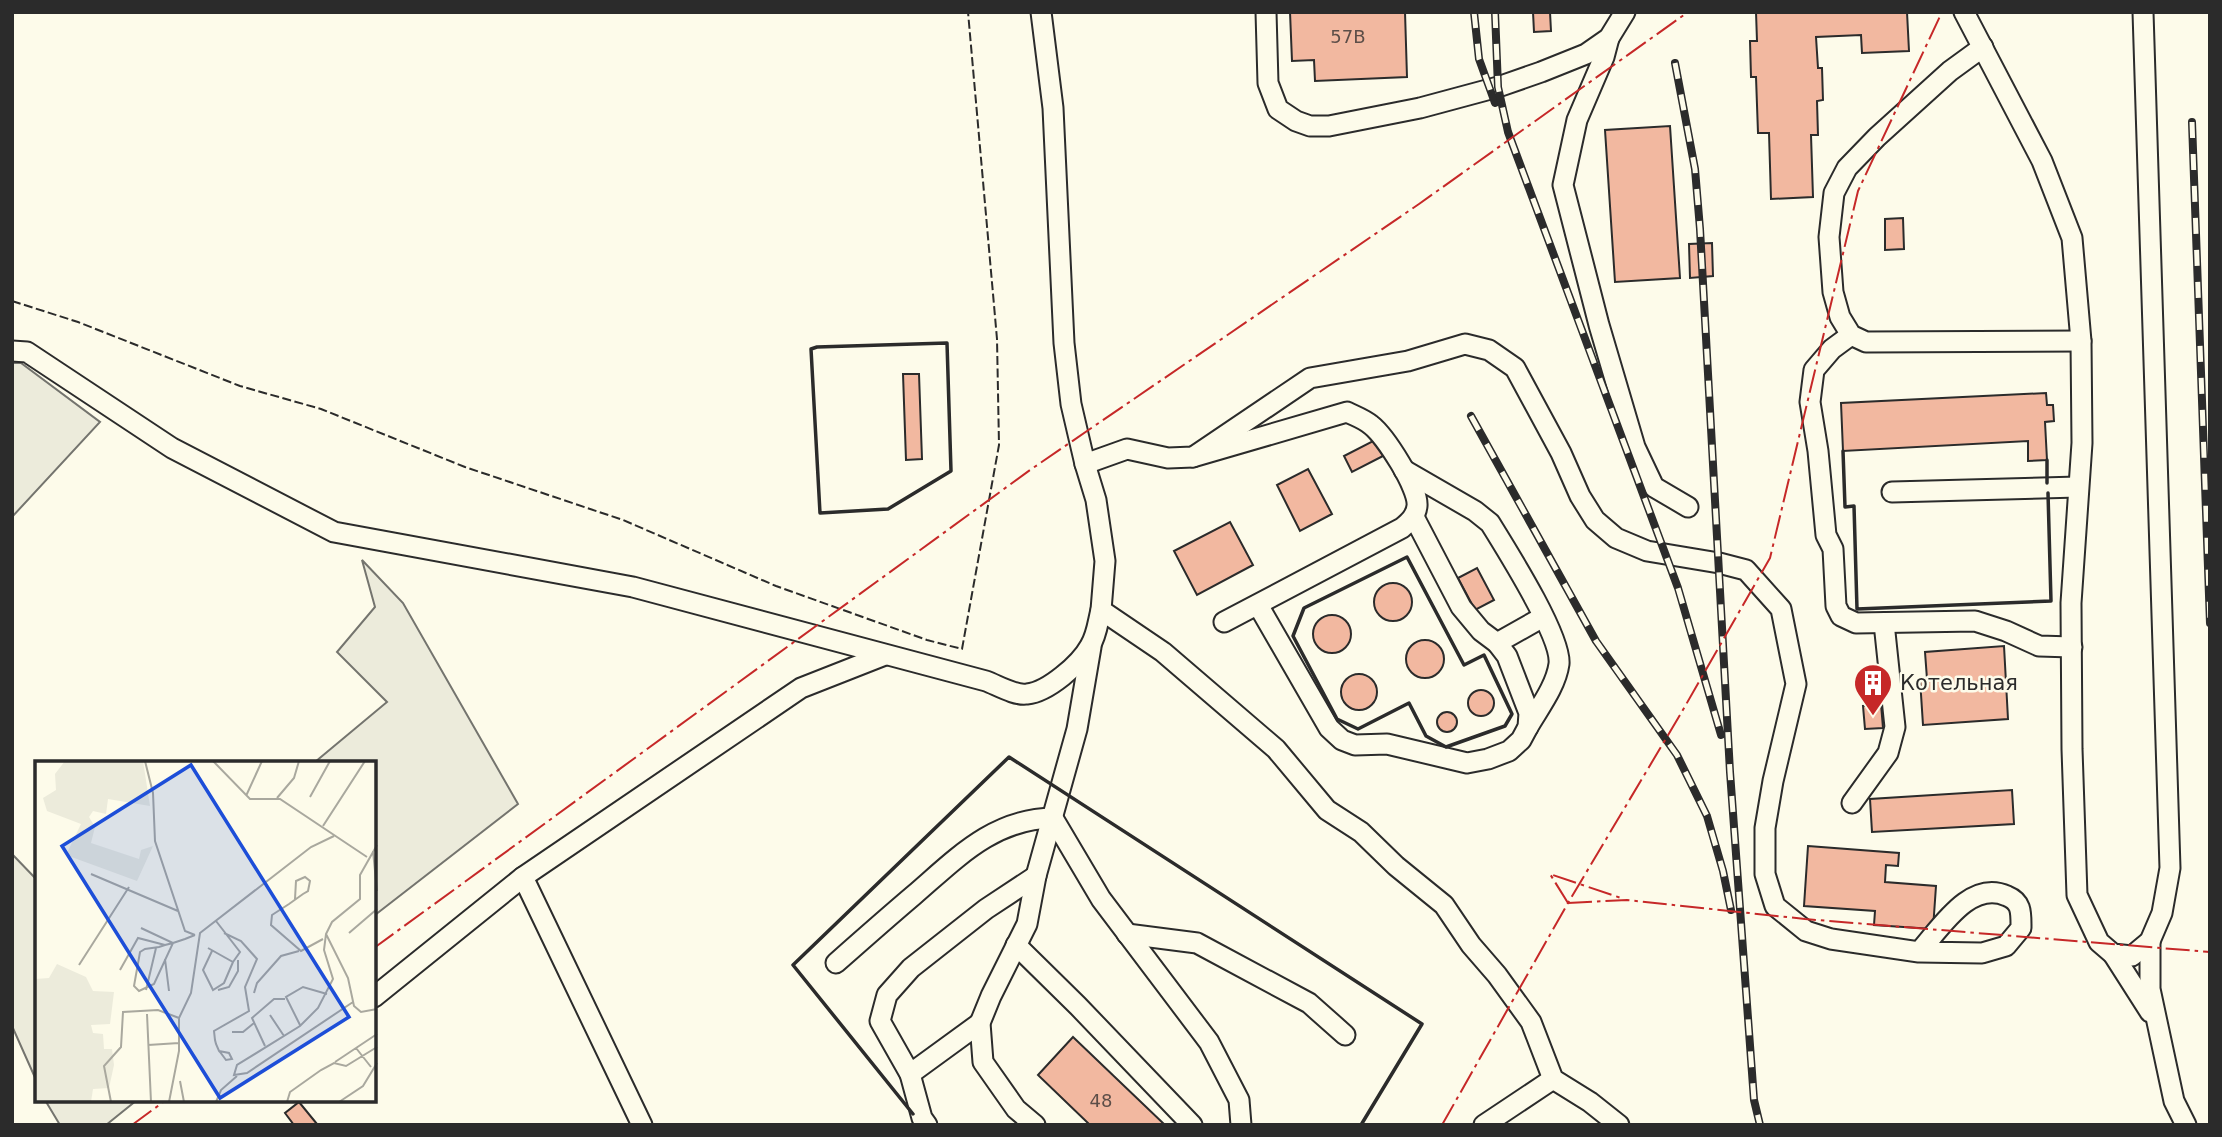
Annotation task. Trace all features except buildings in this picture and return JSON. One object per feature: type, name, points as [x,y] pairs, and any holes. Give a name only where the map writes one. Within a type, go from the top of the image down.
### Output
[{"type":"street","points":[[1035,1125],[1016,1109],[983,1062],[981,1023],[990,996],[1027,923],[1036,876],[1076,729],[1091,646],[1101,610],[1105,561],[1096,500],[1071,404],[1064,342],[1053,108],[1041,12]]},
{"type":"street","points":[[1266,12],[1268,83],[1279,109],[1296,121],[1310,126],[1329,126],[1420,108],[1498,87],[1586,54],[1609,38]]},
{"type":"street","points":[[1625,12],[1609,38],[1604,57],[1577,120],[1563,185],[1599,325],[1635,447],[1654,487],[1689,507]]},
{"type":"street","points":[[1964,12],[2042,161],[2072,238],[2081,341],[2082,443],[2071,603],[2077,895],[2099,942],[2113,954],[2158,1025]]},
{"type":"street","points":[[2143,12],[2170,868],[2162,913],[2150,941],[2150,989],[2174,1101],[2186,1125]]},
{"type":"street","points":[[1983,47],[1950,71],[1847,168],[1834,193],[1829,237],[1833,292],[1840,317],[1851,335],[1866,342],[2081,341]]},
{"type":"street","points":[[1851,335],[1832,349],[1814,370],[1810,402],[1826,535],[1833,549],[1836,606],[1841,616],[1856,623],[1975,621],[2039,646],[2072,647]]},
{"type":"street","points":[[1192,457],[1310,378],[1408,361],[1465,344],[1489,350],[1515,368],[1595,520],[1616,538],[1647,551],[1746,570],[1781,609],[1796,684],[1773,780],[1765,828],[1765,874],[1775,906],[1807,931],[1831,939],[1919,952],[1983,953],[2006,946],[2021,928],[2021,909],[2014,899],[1998,891],[1971,898],[1958,908],[1919,952]]},
{"type":"street","points":[[12,351],[27,352],[172,448],[334,532],[633,587],[986,681],[1024,695],[1040,691],[1063,675],[1091,646]]},
{"type":"street","points":[[1085,464],[1127,449],[1168,458],[1192,457],[1347,412],[1369,422],[1379,432],[1412,484],[1418,504],[1414,517],[1402,528],[1224,622]]},
{"type":"street","points":[[1258,605],[1329,728],[1342,740],[1354,745],[1387,744],[1467,763],[1509,751],[1521,740],[1554,681],[1559,662],[1554,639],[1490,523],[1475,511],[1403,470]]},
{"type":"street","points":[[1892,492],[2078,487]]},
{"type":"street","points":[[1414,517],[1461,607],[1507,656],[1529,713],[1528,727]]},
{"type":"street","points":[[1101,610],[1163,652],[1266,740],[1327,810],[1361,832],[1396,866],[1444,905],[1471,945],[1531,1021],[1553,1079],[1619,1125]]},
{"type":"street","points":[[1497,643],[1544,617]]},
{"type":"street","points":[[1852,803],[1888,753],[1895,727],[1884,623]]},
{"type":"street","points":[[376,995],[523,877],[801,688],[885,654]]},
{"type":"street","points":[[836,962],[981,839],[1031,818],[1053,818]]},
{"type":"street","points":[[1053,818],[1101,900],[1209,1042],[1239,1100],[1241,1125]]},
{"type":"street","points":[[927,1125],[922,1118],[910,1074],[880,1021],[887,995],[922,960],[986,909],[1036,876]]},
{"type":"street","points":[[523,877],[642,1125]]},
{"type":"street","points":[[1127,934],[1197,943],[1308,1003],[1345,1035]]},
{"type":"street","points":[[2113,954],[2132,956],[2150,941]]},
{"type":"street","points":[[1016,945],[1079,1006],[1192,1125]]},
{"type":"street","points":[[910,1074],[981,1023]]},
{"type":"street","points":[[1484,1125],[1553,1079]]},
{"type":"shaded area","points":[[12,363],[21,363],[100,422],[12,517]]},
{"type":"shaded area","points":[[362,560],[403,603],[518,804],[376,914],[376,761],[316,761],[387,702],[337,652],[375,607]]},
{"type":"shaded area","points":[[12,854],[35,878],[35,1078],[12,1026]]},
{"type":"shaded area","points":[[46,1102],[135,1102],[106,1125],[60,1125]]},
{"type":"railway","points":[[1474,12],[1479,59],[1495,103]]},
{"type":"railway","points":[[1495,12],[1498,87],[1508,132],[1678,588],[1721,735]]},
{"type":"railway","points":[[1675,63],[1695,169],[1700,229],[1730,772],[1754,1100],[1760,1125]]},
{"type":"railway","points":[[2192,122],[2210,623]]},
{"type":"railway","points":[[1471,416],[1596,641],[1677,755],[1707,816],[1731,910]]},
{"type":"fence","points":[[12,301],[78,322],[240,386],[321,409],[465,467],[623,520],[776,586],[927,640],[962,649],[999,445],[997,339],[968,12]]},
{"type":"wall","points":[[947,343],[951,471],[888,509],[820,513],[811,349],[947,343]]},
{"type":"wall","points":[[1843,451],[1845,507],[1854,506],[1857,609],[2051,601],[2048,493]]},
{"type":"wall","points":[[2047,460],[2047,483]]},
{"type":"wall","points":[[1407,557],[1464,665],[1484,655],[1512,714],[1505,726],[1446,747],[1426,736],[1409,703],[1358,729],[1337,719],[1293,636],[1304,608],[1407,557]]},
{"type":"wall","points":[[913,1114],[793,965],[1009,757],[1422,1024],[1361,1125]]},
{"type":"power","points":[[376,947],[1030,470],[1419,204],[1688,12]]},
{"type":"power","points":[[1442,1125],[1770,558],[1858,191],[1942,12]]},
{"type":"power","points":[[1568,903],[1550,874],[1624,899]]},
{"type":"power","points":[[1568,903],[1627,900],[1805,919],[2210,952]]},
{"type":"power","points":[[132,1125],[163,1102]]},
{"type":"place","name":"Котельная","points":[[1873,717]]}]
